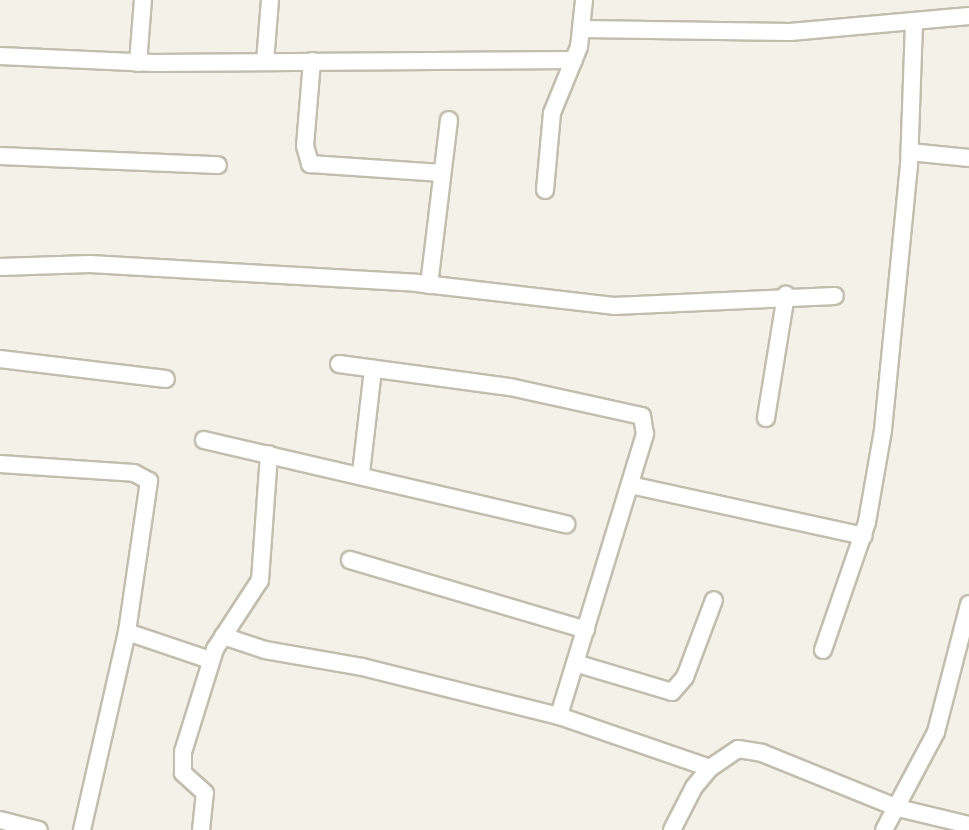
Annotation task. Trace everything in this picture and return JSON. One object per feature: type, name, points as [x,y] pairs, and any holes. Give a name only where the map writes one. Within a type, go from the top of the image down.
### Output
[{"type":"street","points":[[138,63],[143,0]]},
{"type":"street","points":[[265,62],[270,0]]},
{"type":"street","points":[[545,190],[552,113],[574,60],[582,29],[584,0]]},
{"type":"street","points":[[582,29],[790,32],[914,23],[969,16]]},
{"type":"street","points":[[823,650],[863,536],[883,430],[910,152],[914,23]]},
{"type":"street","points":[[0,56],[138,63],[574,60]]},
{"type":"street","points":[[312,61],[305,146],[310,164],[442,173]]},
{"type":"street","points":[[429,285],[449,120]]},
{"type":"street","points":[[910,152],[969,158]]},
{"type":"street","points":[[0,156],[218,165]]},
{"type":"street","points":[[0,267],[90,264],[429,285],[614,306],[786,296],[836,296]]},
{"type":"street","points":[[766,418],[786,296]]},
{"type":"street","points":[[0,359],[166,379]]},
{"type":"street","points":[[339,364],[633,411],[646,424],[630,485],[559,716]]},
{"type":"street","points":[[361,473],[374,369]]},
{"type":"street","points":[[204,440],[361,473],[566,524]]},
{"type":"street","points":[[201,830],[205,793],[187,778],[182,764],[210,660],[264,564],[269,454]]},
{"type":"street","points":[[0,464],[134,473],[149,481],[127,632],[82,830]]},
{"type":"street","points":[[630,485],[863,536]]},
{"type":"street","points":[[350,560],[586,630]]},
{"type":"street","points":[[575,663],[672,692],[685,677],[714,600]]},
{"type":"street","points":[[884,830],[898,808],[936,732],[969,604]]},
{"type":"street","points":[[127,632],[210,660]]},
{"type":"street","points":[[224,636],[265,651],[362,667],[559,716],[710,768]]},
{"type":"street","points":[[672,830],[710,768],[728,753],[749,749],[898,808],[969,825]]},
{"type":"street","points":[[0,820],[39,830]]}]
